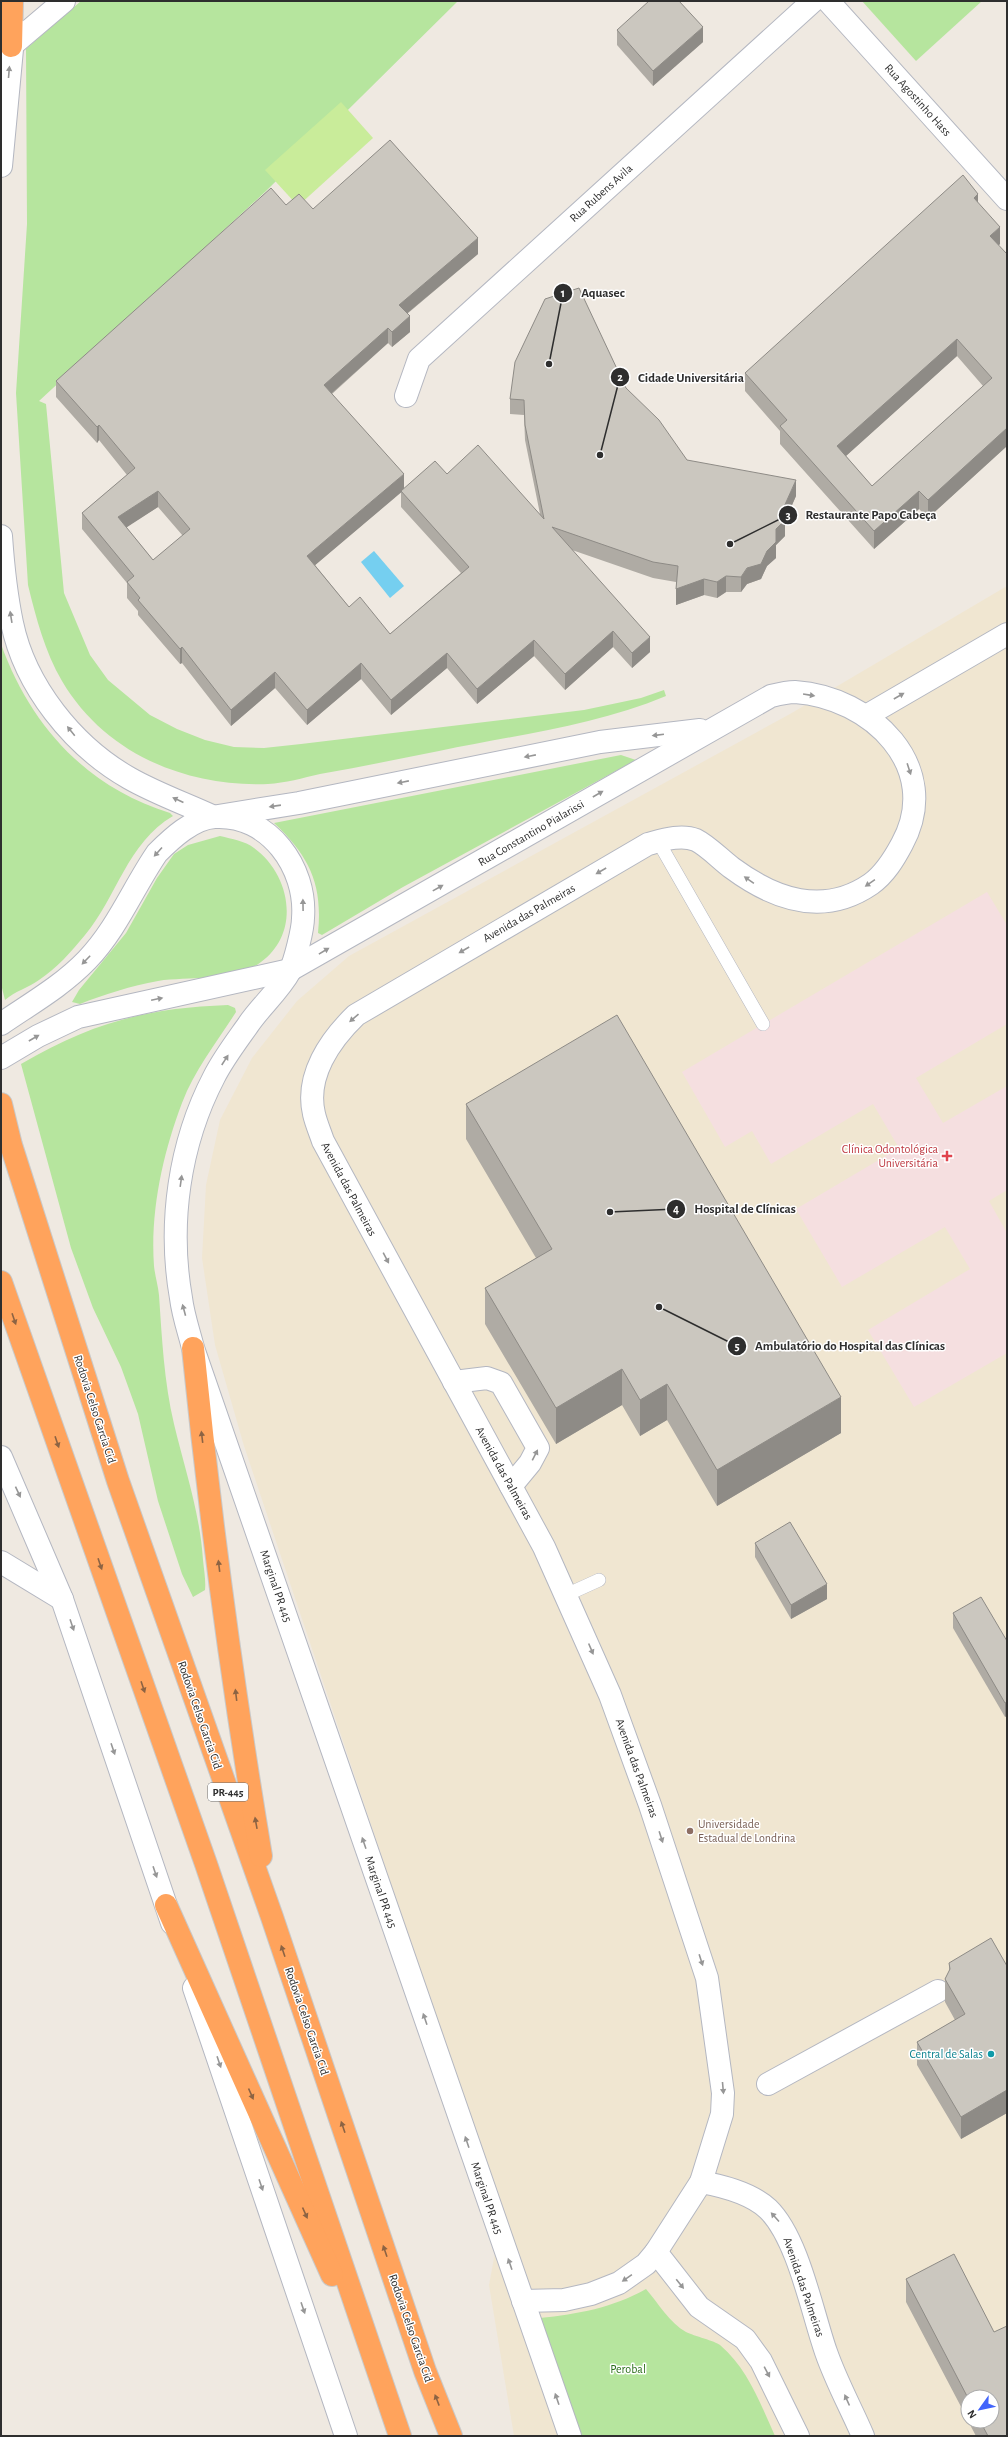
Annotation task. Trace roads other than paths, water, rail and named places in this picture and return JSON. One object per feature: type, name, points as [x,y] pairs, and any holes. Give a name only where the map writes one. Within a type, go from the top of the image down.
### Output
[{"type":"highway","points":[[11,46],[12,1]]},
{"type":"highway","name":"Rodovia Celso Garcia Cid","points":[[1,1104],[12,1145],[118,1481],[272,1917],[425,2371],[451,2436]]},
{"type":"highway","points":[[1,1282],[206,1864],[400,2436]]},
{"type":"highway","points":[[194,1348],[200,1422],[240,1731],[272,1917]]},
{"type":"highway","points":[[166,1906],[387,2396]]},
{"type":"street","points":[[1,166],[11,46],[17,1]]},
{"type":"street","points":[[11,46],[64,1]]},
{"type":"street","name":"Rua Rubens Avila","points":[[406,396],[419,359],[813,1]]},
{"type":"street","name":"Rua Agostinho Hass","points":[[828,1],[1007,199]]},
{"type":"street","points":[[1,536],[4,574],[12,624],[28,671],[50,706],[77,738],[102,761],[130,779],[214,817],[247,822],[260,828],[284,851],[294,867],[301,882],[303,919],[290,970],[78,1017],[38,1036],[1,1058]]},
{"type":"street","points":[[866,716],[1007,634]]},
{"type":"street","name":"Avenida das Palmeiras","points":[[523,2301],[564,2300],[591,2294],[619,2283],[646,2264],[656,2252],[701,2182],[722,2114],[723,2093],[707,1978],[650,1805],[613,1702],[566,1595],[511,1486],[323,1141],[314,1114],[313,1091],[318,1068],[327,1050],[341,1030],[356,1015],[635,851],[658,841],[683,837],[696,840],[756,884],[782,896],[812,903],[846,896],[871,884],[891,865],[907,836],[915,811],[914,784],[906,758],[890,737],[866,716],[827,697],[794,692],[771,696]]},
{"type":"street","name":"Rua Constantino Pialarissi","points":[[290,970],[771,696]]},
{"type":"street","points":[[1,1024],[60,984],[87,960],[105,938],[157,853],[182,832],[197,823],[214,817],[299,803],[600,742],[711,729]]},
{"type":"street","name":"Marginal PR 445","points":[[290,970],[248,1024],[214,1077],[197,1118],[183,1167],[176,1214],[176,1254],[181,1299],[194,1348],[570,2436]]},
{"type":"street","points":[[454,1382],[487,1378],[501,1383],[538,1448],[530,1463],[511,1486]]},
{"type":"street","points":[[1,1457],[62,1599],[346,2436]]},
{"type":"street","points":[[1,1562],[62,1599]]},
{"type":"street","points":[[768,2084],[938,1991]]},
{"type":"street","name":"Avenida das Palmeiras","points":[[701,2182],[726,2188],[751,2198],[767,2208],[780,2224],[795,2259],[827,2354],[863,2436]]},
{"type":"street","points":[[656,2252],[699,2307],[745,2339],[761,2361],[798,2436]]},
{"type":"lane","points":[[658,841],[762,1024]]},
{"type":"lane","points":[[566,1595],[599,1580]]},
{"type":"water","points":[[374,551],[404,586],[390,598],[361,562]]},
{"type":"place","name":"Aquasec","points":[[549,364]]},
{"type":"place","name":"Cidade Universitária","points":[[600,455]]},
{"type":"place","name":"Restaurante Papo Cabeça","points":[[730,544]]},
{"type":"place","name":"Clínica Odontológica Universitária","points":[[947,1156]]},
{"type":"place","name":"Hospital de Clínicas","points":[[610,1212]]},
{"type":"place","name":"Ambulatório do Hospital das Clínicas","points":[[659,1307]]},
{"type":"place","name":"Universidade Estadual de Londrina","points":[[690,1831]]},
{"type":"place","name":"Central de Salas","points":[[991,2054]]},
{"type":"park label","name":"Perobal","points":[[628,2369]]}]
